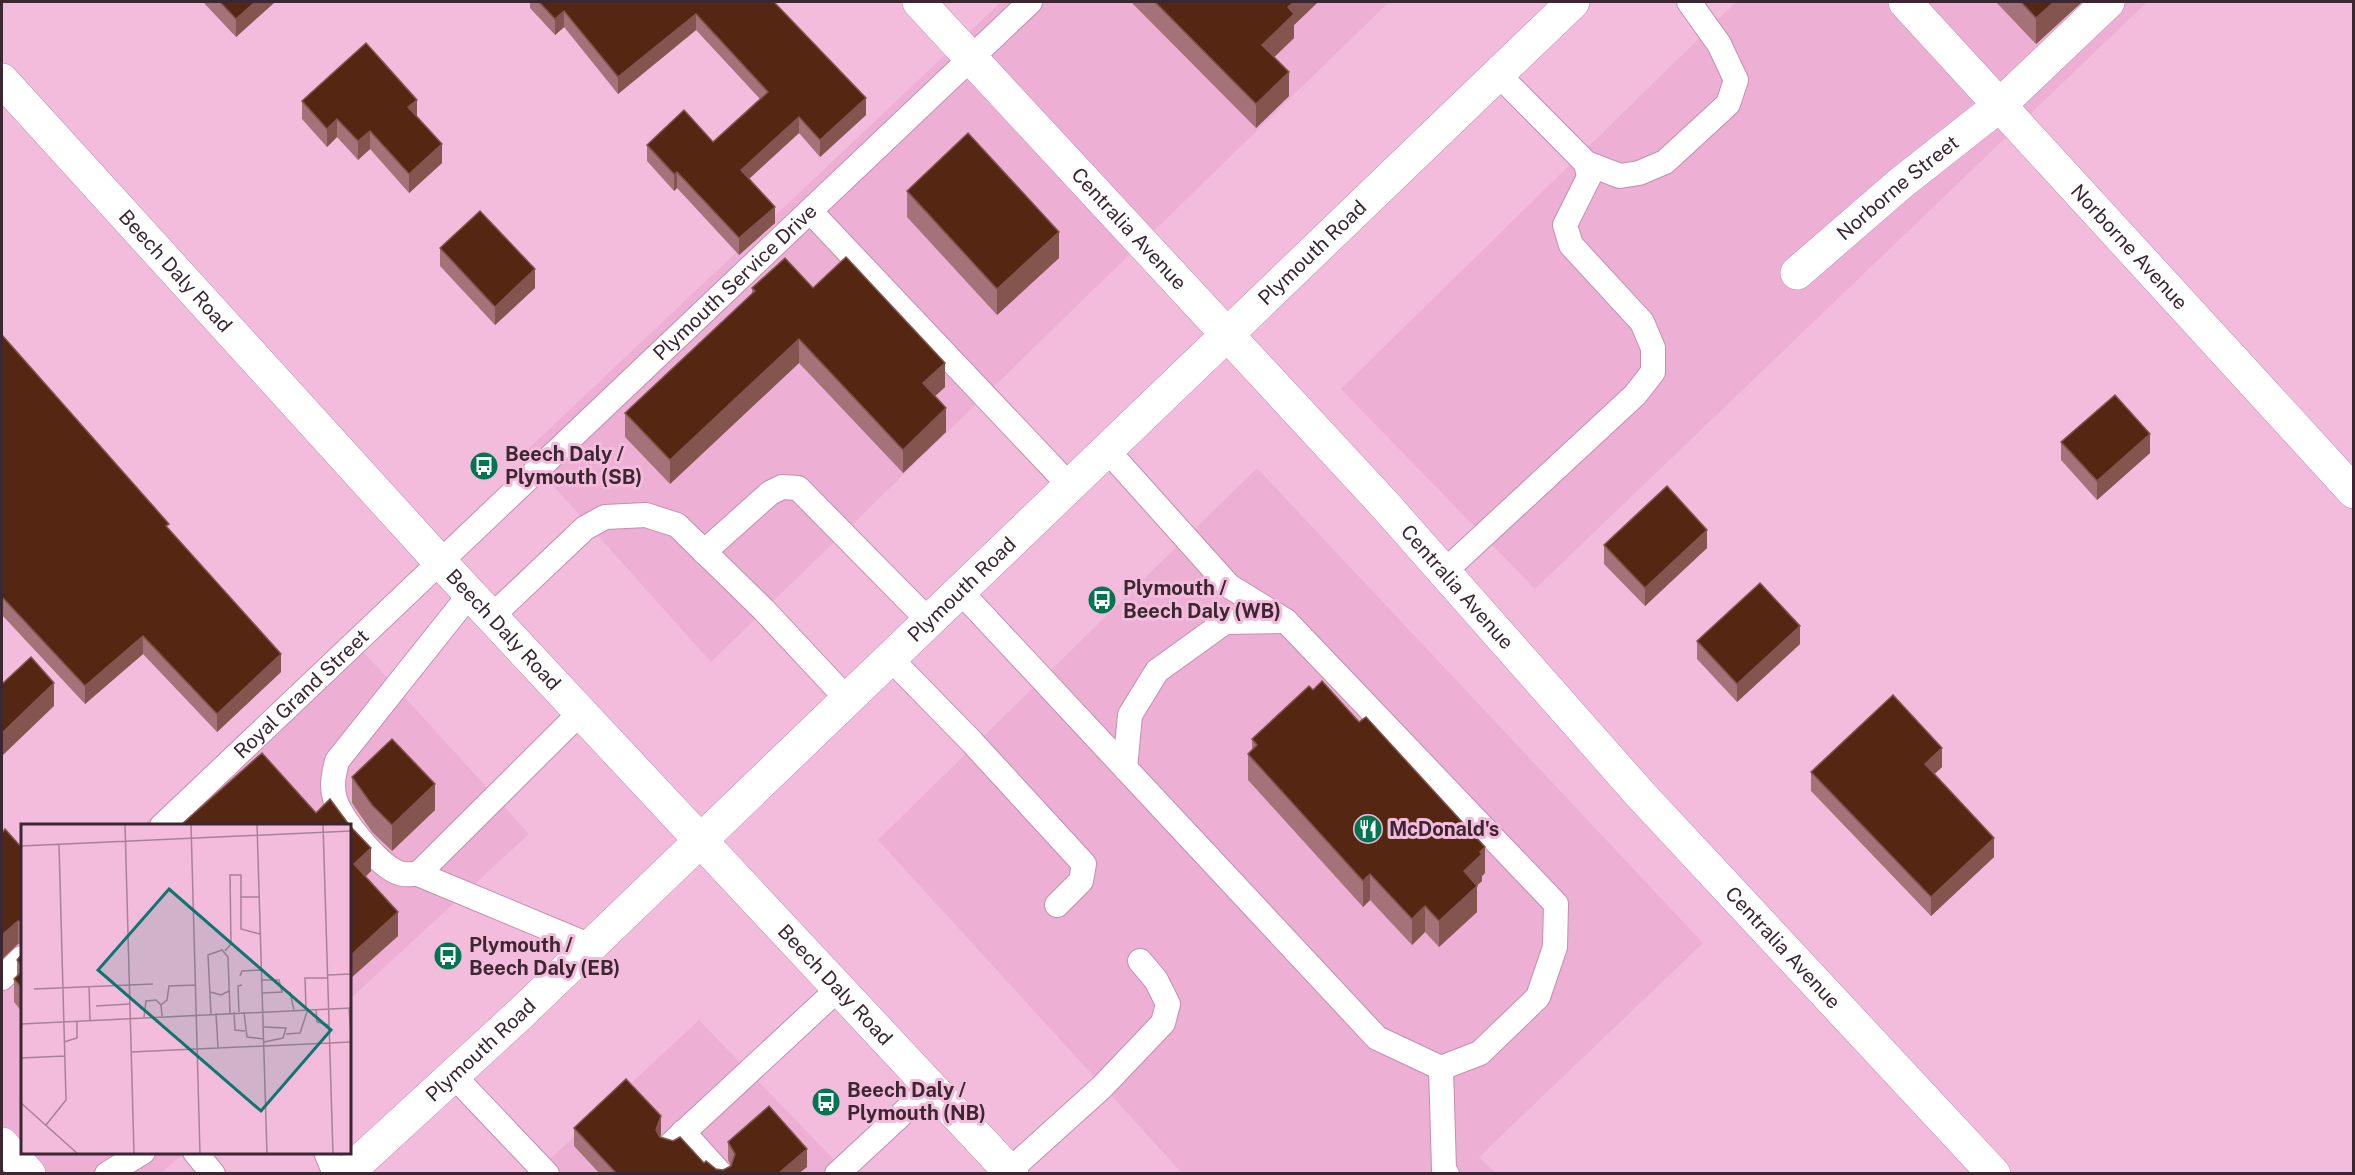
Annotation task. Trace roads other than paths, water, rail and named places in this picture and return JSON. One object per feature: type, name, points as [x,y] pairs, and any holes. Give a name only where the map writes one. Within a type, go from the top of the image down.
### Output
[{"type":"main road","name":"Centralia Avenue","points":[[919,2],[1444,573],[1640,794],[1994,1173]]},
{"type":"main road","name":"Plymouth Road","points":[[352,1171],[849,700],[1573,2]]},
{"type":"main road","name":"Norborne Avenue","points":[[1905,2],[2354,492]]},
{"type":"main road","points":[[2000,105],[2109,2]]},
{"type":"main road","name":"Beech Daly Road","points":[[2,80],[440,561],[1010,1172]]},
{"type":"main road","name":"Norborne Street","points":[[1797,273],[1901,183],[2000,105]]},
{"type":"main road","points":[[2,1144],[29,1173]]},
{"type":"lane","name":"Plymouth Service Drive","points":[[440,561],[1030,2]]},
{"type":"lane","points":[[1498,74],[1586,163],[1620,176],[1639,173],[1665,162],[1728,105],[1736,80],[1715,37],[1689,2]]},
{"type":"lane","points":[[1444,573],[1635,395],[1653,372],[1653,348],[1642,322],[1571,245],[1565,225],[1589,177],[1586,163]]},
{"type":"lane","points":[[810,211],[1071,487]]},
{"type":"lane","points":[[961,592],[1377,1038],[1441,1068],[1480,1053],[1538,997],[1555,947],[1556,904],[1286,621],[1229,586],[1108,451]]},
{"type":"lane","points":[[704,552],[770,493],[782,487],[798,488],[930,622]]},
{"type":"lane","points":[[337,821],[332,780],[337,761],[481,605],[585,528],[605,517],[646,515],[677,525],[849,700]]},
{"type":"lane","name":"Royal Grand Street","points":[[163,824],[440,561]]},
{"type":"lane","points":[[1125,768],[1130,715],[1157,671],[1225,622],[1286,621]]},
{"type":"lane","points":[[891,659],[972,742],[1084,864],[1081,881],[1057,905]]},
{"type":"lane","points":[[418,874],[580,712]]},
{"type":"lane","points":[[351,834],[386,866],[400,874],[418,874],[591,946]]},
{"type":"lane","points":[[2,978],[21,959]]},
{"type":"lane","points":[[1010,1172],[1101,1087],[1163,1023],[1168,1004],[1156,980],[1140,960]]},
{"type":"lane","points":[[721,1173],[677,1138],[838,989]]},
{"type":"lane","points":[[1441,1068],[1444,1170],[1447,1173]]},
{"type":"lane","points":[[453,1075],[547,1173]]},
{"type":"lane","points":[[837,1173],[931,1088]]},
{"type":"lane","points":[[107,1173],[140,1154]]},
{"type":"lane","points":[[197,1154],[213,1173]]},
{"type":"lane","points":[[329,1154],[352,1171]]},
{"type":"place","name":"Beech Daly / Plymouth (SB)","points":[[484,466]]},
{"type":"place","name":"Plymouth / Beech Daly (WB)","points":[[1102,600]]},
{"type":"place","name":"McDonald's","points":[[1368,829]]},
{"type":"place","name":"Plymouth / Beech Daly (EB)","points":[[448,956]]},
{"type":"place","name":"Beech Daly / Plymouth (NB)","points":[[826,1102]]}]
